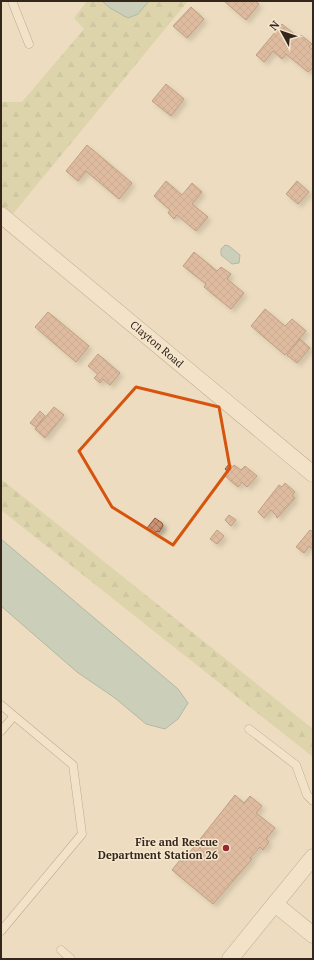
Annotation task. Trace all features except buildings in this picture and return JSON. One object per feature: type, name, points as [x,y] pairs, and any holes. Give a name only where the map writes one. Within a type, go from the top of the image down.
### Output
[{"type":"street","name":"Clayton Road","points":[[1,215],[313,474]]},
{"type":"street","points":[[230,959],[313,857]]},
{"type":"street","points":[[275,904],[313,935]]},
{"type":"lane","points":[[12,1],[29,44]]},
{"type":"lane","points":[[1,705],[73,765],[82,834],[1,931]]},
{"type":"lane","points":[[1,731],[14,716]]},
{"type":"lane","points":[[248,729],[296,765],[307,795],[313,801]]},
{"type":"lane","points":[[61,950],[71,959]]},
{"type":"highlighted area","points":[[136,387],[219,407],[230,468],[173,545],[112,507],[79,451]]},
{"type":"green space","points":[[87,1],[102,1],[110,8],[138,14],[149,1],[188,1],[12,215],[1,206],[1,102],[22,102],[84,29],[74,18]]},
{"type":"green space","points":[[1,479],[313,729],[313,757],[1,510]]},
{"type":"shaded area","points":[[102,1],[149,1],[138,14],[128,18],[110,8]]},
{"type":"shaded area","points":[[225,245],[229,246],[240,255],[239,263],[232,264],[221,255],[221,249]]},
{"type":"shaded area","points":[[1,539],[178,689],[188,703],[178,719],[165,729],[146,724],[115,698],[77,672],[1,606]]},
{"type":"place","name":"Fire and Rescue Department Station 26","points":[[226,848]]}]
